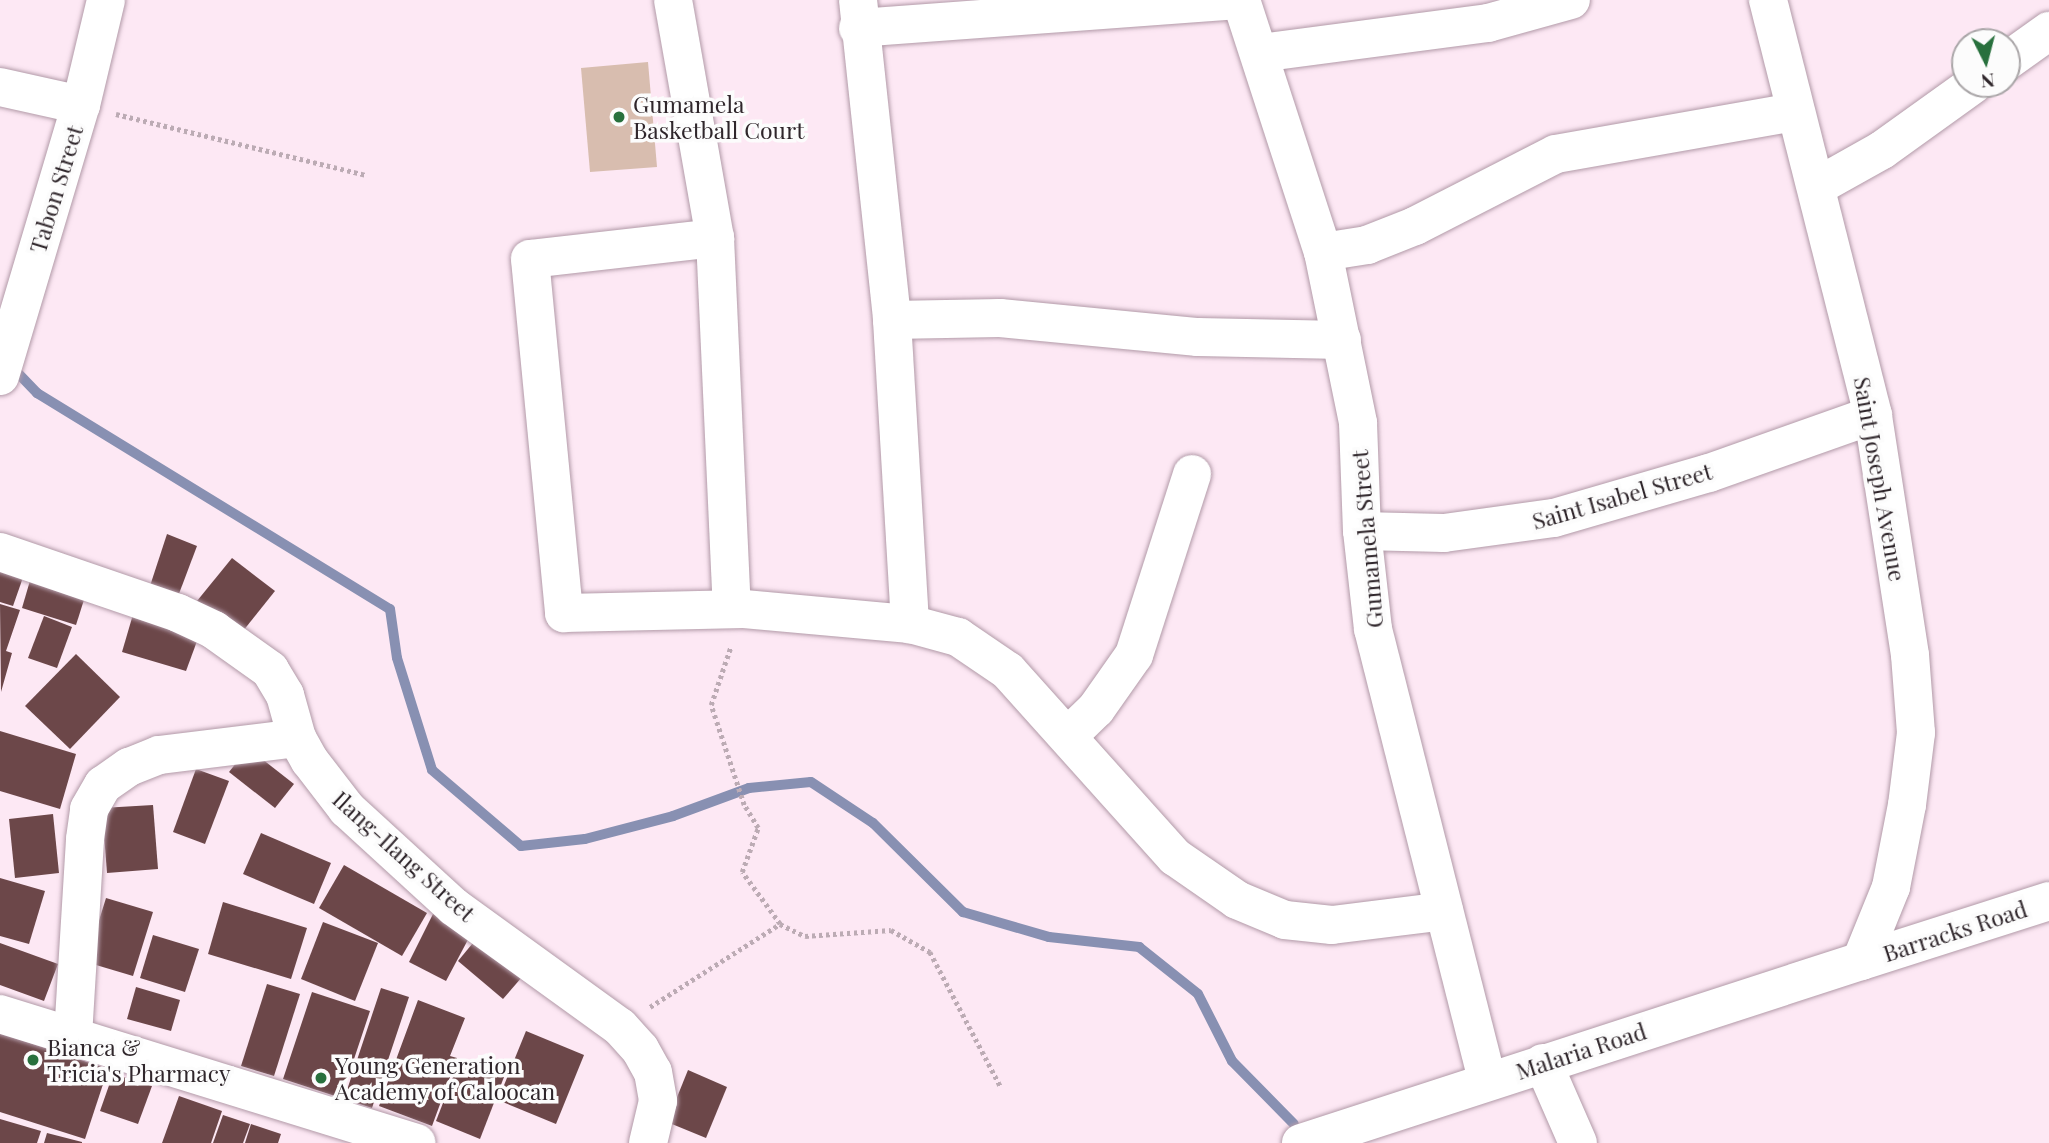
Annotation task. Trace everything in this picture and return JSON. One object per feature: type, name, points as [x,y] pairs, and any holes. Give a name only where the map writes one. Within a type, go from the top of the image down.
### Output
[{"type":"street","name":"Tabon Street","points":[[0,376],[81,105],[106,0]]},
{"type":"street","points":[[673,0],[715,238],[738,609]]},
{"type":"street","points":[[910,624],[892,320],[858,14],[1241,0]]},
{"type":"street","name":"Gumamela Street","points":[[1241,0],[1323,252],[1358,423],[1362,531],[1373,629],[1487,1081]]},
{"type":"street","points":[[1259,53],[1488,23],[1571,0]]},
{"type":"street","name":"Saint Joseph Avenue","points":[[1768,0],[1873,415],[1910,655],[1916,733],[1891,887],[1861,961]]},
{"type":"street","points":[[2021,51],[2049,31]]},
{"type":"street","points":[[0,87],[81,105]]},
{"type":"street","points":[[1816,187],[1882,150],[1954,98]]},
{"type":"street","points":[[1323,252],[1367,245],[1415,226],[1556,154],[1795,111]]},
{"type":"street","points":[[715,238],[530,259],[564,613],[738,609],[910,624],[958,637],[1008,671],[1175,857],[1237,900],[1285,920],[1332,925],[1444,911]]},
{"type":"street","points":[[892,320],[1000,318],[1198,337],[1342,341]]},
{"type":"street","name":"Saint Isabel Street","points":[[1362,531],[1444,533],[1494,530],[1554,518],[1709,473],[1873,415]]},
{"type":"street","points":[[1068,736],[1096,709],[1135,655],[1192,474]]},
{"type":"street","name":"Ilang-Ilang Street","points":[[0,552],[214,630],[270,670],[285,695],[297,738],[348,809],[454,907],[620,1027],[640,1049],[653,1072],[658,1101],[648,1143]]},
{"type":"street","points":[[73,1036],[85,839],[89,810],[103,785],[129,767],[159,755],[297,738]]},
{"type":"street","name":"Barracks Road","points":[[1861,961],[2049,901]]},
{"type":"street","name":"Malaria Road","points":[[1301,1143],[1861,961]]},
{"type":"street","points":[[0,1014],[416,1143]]},
{"type":"street","points":[[1543,1063],[1578,1143]]},
{"type":"path","points":[[81,105],[367,175]]},
{"type":"path","points":[[738,609],[712,705],[744,805],[758,828],[742,872],[780,924],[805,936],[891,930],[930,952],[1001,1087]]},
{"type":"path","points":[[620,1027],[780,924]]},
{"type":"shaded area","name":"Gumamela Basketball Court","points":[[648,62],[657,167],[590,172],[581,68]]},
{"type":"building","points":[[167,534],[197,546],[177,599],[149,589]]},
{"type":"building","points":[[0,557],[27,566],[13,606],[0,602]]},
{"type":"building","points":[[232,558],[275,591],[243,631],[197,601]]},
{"type":"building","points":[[34,567],[89,584],[76,625],[22,608]]},
{"type":"building","points":[[0,604],[20,610],[6,651],[12,653],[1,692]]},
{"type":"building","points":[[134,611],[200,633],[186,671],[122,652]]},
{"type":"building","points":[[44,616],[72,627],[57,668],[28,658]]},
{"type":"building","points":[[76,654],[120,697],[70,749],[25,706]]},
{"type":"building","points":[[0,731],[76,754],[60,809],[0,791]]},
{"type":"building","points":[[248,748],[294,784],[275,808],[229,772]]},
{"type":"building","points":[[196,769],[229,781],[205,844],[173,832]]},
{"type":"building","points":[[153,805],[158,869],[107,873],[102,808]]},
{"type":"building","points":[[53,814],[59,873],[15,878],[9,819]]},
{"type":"building","points":[[261,833],[331,863],[314,904],[243,874]]},
{"type":"building","points":[[344,865],[427,913],[402,956],[319,908]]},
{"type":"building","points":[[0,878],[45,891],[29,944],[0,936]]},
{"type":"building","points":[[106,898],[153,912],[133,976],[86,962]]},
{"type":"building","points":[[223,902],[307,928],[291,979],[208,954]]},
{"type":"building","points":[[433,914],[471,934],[446,981],[409,962]]},
{"type":"building","points":[[323,922],[378,943],[355,1001],[301,979]]},
{"type":"building","points":[[482,932],[528,970],[503,999],[458,961]]},
{"type":"building","points":[[153,935],[199,949],[185,992],[140,978]]},
{"type":"building","points":[[0,943],[58,964],[44,1001],[0,985]]},
{"type":"building","points":[[267,984],[300,994],[274,1076],[241,1066]]},
{"type":"building","points":[[136,987],[180,1000],[171,1031],[127,1019]]},
{"type":"building","points":[[381,988],[409,997],[372,1108],[344,1099]]},
{"type":"building","points":[[312,992],[370,1011],[341,1098],[283,1079]]},
{"type":"building","points":[[418,1000],[465,1018],[450,1056],[457,1058],[432,1126],[379,1106]]},
{"type":"building","points":[[526,1031],[584,1055],[556,1124],[498,1100]]},
{"type":"building","points":[[0,1033],[108,1069],[85,1139],[0,1112]]},
{"type":"building","points":[[460,1059],[504,1077],[480,1139],[436,1121]]},
{"type":"building","points":[[688,1070],[727,1087],[706,1138],[667,1122]]},
{"type":"building","points":[[113,1074],[152,1086],[138,1124],[100,1111]]},
{"type":"building","points":[[179,1096],[222,1111],[211,1143],[162,1143]]},
{"type":"building","points":[[223,1115],[250,1124],[243,1143],[213,1143]]},
{"type":"building","points":[[0,1119],[41,1131],[37,1143],[0,1143]]},
{"type":"building","points":[[251,1124],[281,1134],[278,1143],[245,1143]]},
{"type":"building","points":[[47,1133],[82,1142],[82,1143],[44,1143]]},
{"type":"waterway","points":[[13,368],[37,393],[390,609],[397,658],[432,770],[521,846],[585,839],[673,816],[749,788],[811,782],[873,823],[963,912],[1049,937],[1139,947],[1198,994],[1232,1061],[1294,1124]]},
{"type":"place","name":"Gumamela Basketball Court","points":[[619,117]]},
{"type":"place","name":"Bianca & Tricia's Pharmacy","points":[[33,1060]]},
{"type":"place","name":"Young Generation Academy of Caloocan","points":[[321,1078]]}]
